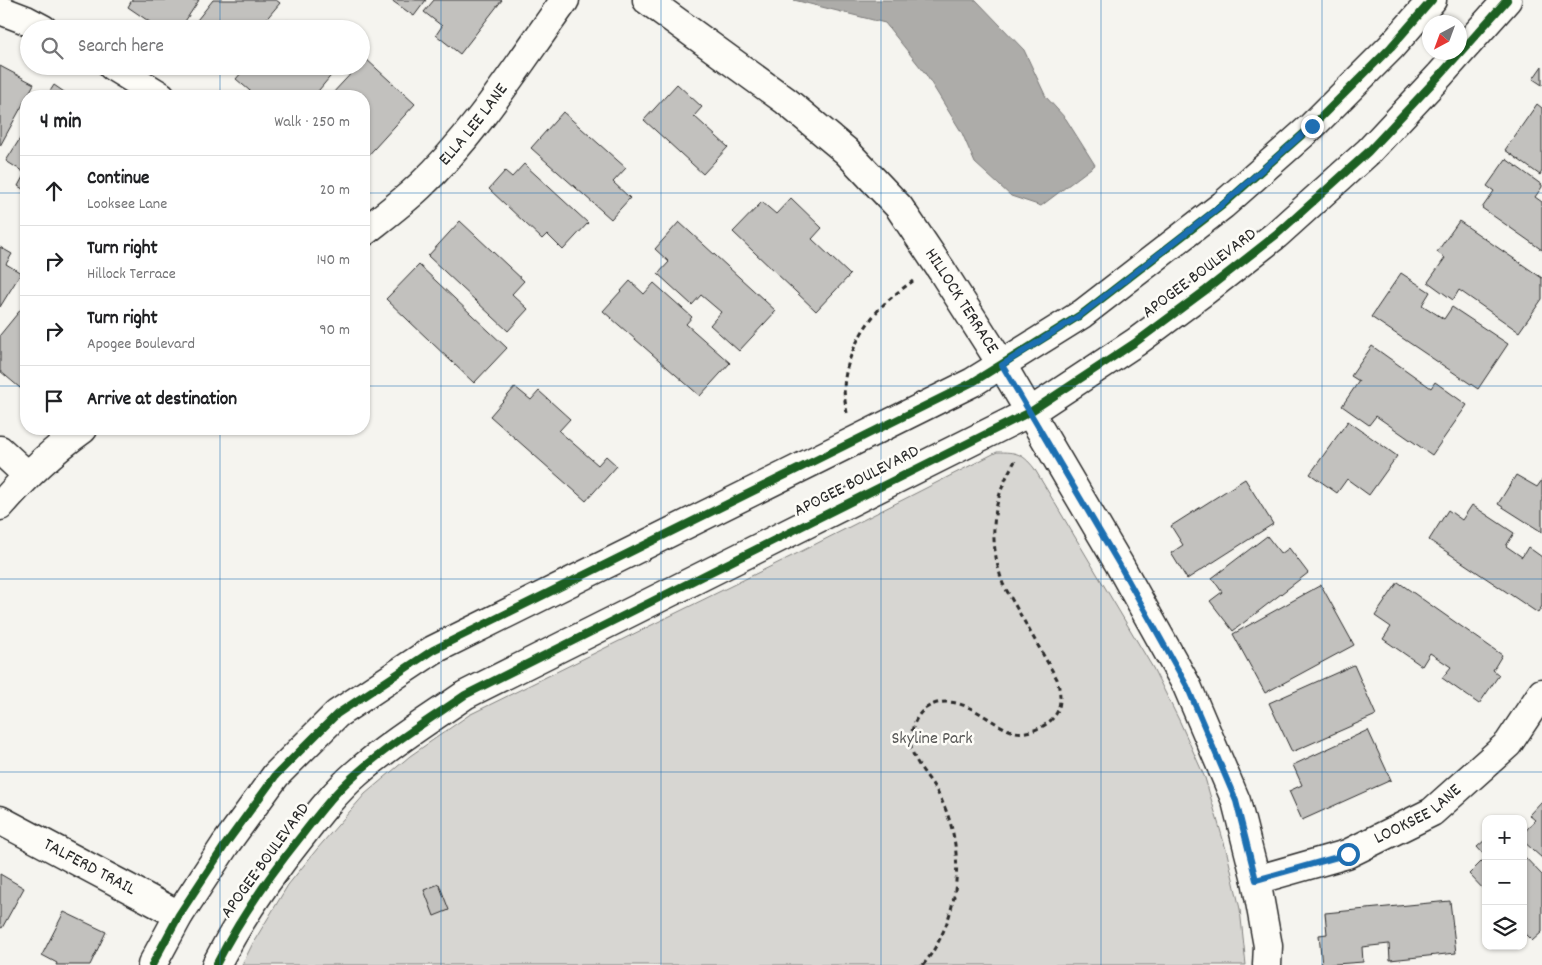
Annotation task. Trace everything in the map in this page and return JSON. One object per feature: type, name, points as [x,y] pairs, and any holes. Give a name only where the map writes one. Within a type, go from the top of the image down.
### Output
[{"type":"street","name":"ELLA LEE LANE","points":[[370,227],[420,186],[454,150],[477,122],[565,0]]},
{"type":"street","name":"HILLOCK TERRACE","points":[[647,0],[786,101],[846,151],[899,207],[942,271],[1030,412],[1187,686],[1236,801],[1256,880],[1268,946],[1268,965]]},
{"type":"street","name":"APOGEE BOULEVARD","points":[[152,965],[179,915],[225,845],[276,775],[337,714],[433,650],[965,386],[1002,365],[1082,314],[1222,205],[1312,126],[1391,47],[1432,0]]},
{"type":"street","name":"APOGEE BOULEVARD","points":[[216,965],[232,934],[274,870],[327,803],[358,772],[408,734],[466,695],[1030,412],[1136,342],[1276,235],[1368,152],[1507,0]]},
{"type":"street","points":[[0,10],[26,20]]},
{"type":"street","points":[[127,75],[151,90]]},
{"type":"street","points":[[0,506],[28,475],[74,435]]},
{"type":"street","points":[[0,450],[28,475]]},
{"type":"street","name":"LOOKSEE LANE","points":[[1256,880],[1348,854],[1432,812],[1508,744],[1542,693]]},
{"type":"street","name":"TALFERD TRAIL","points":[[0,820],[179,915]]},
{"type":"path","points":[[847,414],[845,378],[850,357],[858,340],[871,319],[883,305],[912,281]]},
{"type":"path","points":[[923,965],[934,951],[952,910],[957,870],[956,850],[944,806],[911,749],[910,738],[918,716],[921,711],[930,706],[940,702],[950,702],[962,705],[1015,732],[1030,731],[1044,727],[1053,719],[1061,694],[1057,679],[1003,584],[997,568],[994,546],[996,510],[999,493],[1015,461]]},
{"type":"green space","name":"Skyline Park","points":[[997,452],[1018,454],[1026,459],[1034,468],[1153,668],[1180,722],[1205,778],[1227,853],[1240,909],[1246,965],[242,965],[288,885],[365,794],[410,756],[469,715],[798,553]]},
{"type":"shaded area","points":[[794,0],[976,0],[1024,50],[1046,97],[1066,119],[1095,165],[1041,206],[1011,196],[975,163],[962,133],[925,73],[885,23]]},
{"type":"building","points":[[132,0],[199,0],[186,20],[147,20],[128,7]]},
{"type":"building","points":[[213,0],[276,0],[280,3],[266,20],[197,20]]},
{"type":"building","points":[[391,0],[426,0],[414,16]]},
{"type":"building","points":[[434,0],[502,0],[460,54],[436,35],[442,26],[424,12]]},
{"type":"building","points":[[370,63],[415,104],[370,153],[370,90],[336,90],[350,75],[370,75]]},
{"type":"building","points":[[0,66],[34,84],[31,90],[20,90],[20,110],[0,146]]},
{"type":"building","points":[[1542,66],[1542,85],[1533,79]]},
{"type":"building","points":[[239,75],[332,75],[319,90],[249,90],[236,79]]},
{"type":"building","points":[[677,84],[702,107],[694,116],[728,147],[703,174],[644,120]]},
{"type":"building","points":[[54,85],[61,90],[51,90]]},
{"type":"building","points":[[1537,104],[1542,108],[1542,171],[1540,175],[1505,150]]},
{"type":"building","points":[[563,112],[626,168],[613,182],[630,198],[611,219],[531,148]]},
{"type":"building","points":[[20,139],[20,170],[6,161]]},
{"type":"building","points":[[1506,159],[1542,185],[1535,197],[1542,202],[1542,250],[1482,208],[1494,191],[1487,186]]},
{"type":"building","points":[[524,164],[588,223],[563,250],[547,234],[542,239],[489,189],[505,171],[512,177]]},
{"type":"building","points":[[791,198],[822,228],[812,239],[850,275],[816,311],[733,232],[762,202],[776,214]]},
{"type":"building","points":[[460,221],[524,281],[512,294],[528,309],[508,331],[428,256]]},
{"type":"building","points":[[1459,221],[1542,278],[1542,299],[1519,332],[1459,290],[1453,300],[1428,282],[1445,258],[1437,252]]},
{"type":"building","points":[[679,222],[776,311],[739,351],[710,325],[721,312],[701,295],[692,305],[658,274],[669,262],[655,249]]},
{"type":"building","points":[[0,247],[12,254],[6,264],[20,272],[20,275],[0,307]]},
{"type":"building","points":[[419,265],[507,348],[474,383],[386,299]]},
{"type":"building","points":[[1401,273],[1430,292],[1422,305],[1444,319],[1452,307],[1508,344],[1478,389],[1371,317]]},
{"type":"building","points":[[630,281],[644,294],[654,283],[692,317],[686,324],[730,363],[700,396],[603,311]]},
{"type":"building","points":[[20,310],[20,388],[0,371],[0,335]]},
{"type":"building","points":[[1372,346],[1431,388],[1435,382],[1467,405],[1432,455],[1376,416],[1369,425],[1342,406],[1359,381],[1351,376]]},
{"type":"building","points":[[515,387],[531,400],[539,391],[570,419],[559,431],[598,465],[606,456],[617,466],[586,501],[490,416]]},
{"type":"building","points":[[1348,421],[1397,456],[1369,495],[1347,479],[1337,493],[1310,474]]},
{"type":"building","points":[[1516,475],[1537,487],[1542,480],[1542,532],[1498,504]]},
{"type":"building","points":[[1245,479],[1273,524],[1187,579],[1171,553],[1183,545],[1171,526]]},
{"type":"building","points":[[1472,505],[1514,533],[1506,546],[1522,557],[1528,547],[1542,557],[1542,606],[1538,613],[1429,540],[1448,510],[1462,520]]},
{"type":"building","points":[[1267,536],[1281,554],[1289,548],[1308,573],[1233,631],[1210,601],[1222,592],[1212,578]]},
{"type":"building","points":[[1398,582],[1502,655],[1493,670],[1499,675],[1479,704],[1442,678],[1451,667],[1430,653],[1422,666],[1383,639],[1391,627],[1375,616]]},
{"type":"building","points":[[1321,585],[1354,645],[1265,693],[1233,634]]},
{"type":"building","points":[[1354,665],[1376,715],[1292,752],[1269,703]]},
{"type":"building","points":[[1368,730],[1391,780],[1302,820],[1289,791],[1302,785],[1293,765]]},
{"type":"building","points":[[1542,801],[1542,858],[1527,845],[1527,829],[1535,820],[1529,815]]},
{"type":"building","points":[[1482,843],[1482,853],[1477,847]]},
{"type":"building","points":[[1527,859],[1542,875],[1542,932],[1532,941],[1527,936]]},
{"type":"building","points":[[1482,861],[1482,888],[1469,874]]},
{"type":"building","points":[[0,874],[24,888],[2,928],[0,927]]},
{"type":"building","points":[[439,884],[449,910],[434,916],[424,890]]},
{"type":"building","points":[[1450,901],[1456,953],[1390,960],[1389,944],[1362,947],[1363,962],[1322,965],[1319,935],[1327,934],[1325,913]]},
{"type":"building","points":[[64,912],[106,932],[90,965],[56,965],[57,963],[42,955]]},
{"type":"cycle path","points":[[152,965],[179,915],[225,845],[276,775],[337,714],[433,650],[973,382],[1082,314],[1223,205],[1312,126],[1391,47],[1432,0]]},
{"type":"cycle path","points":[[216,965],[245,914],[321,810],[342,787],[383,752],[465,695],[1030,412],[1136,342],[1276,235],[1368,152],[1507,0]]},
{"type":"route","points":[[1312,126],[1222,205],[1165,251],[1082,314],[1002,365],[1119,564],[1187,686],[1236,801],[1256,880],[1348,854]]}]
